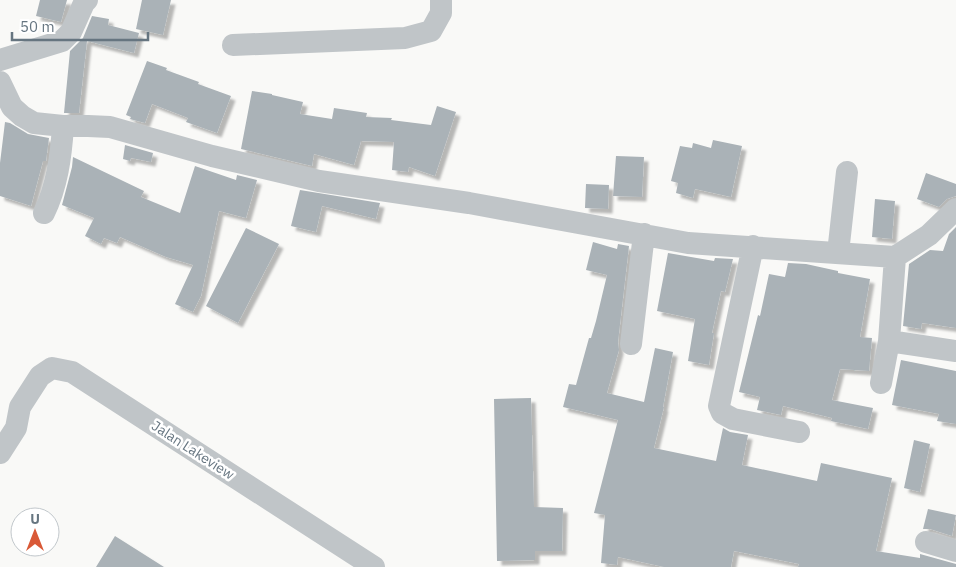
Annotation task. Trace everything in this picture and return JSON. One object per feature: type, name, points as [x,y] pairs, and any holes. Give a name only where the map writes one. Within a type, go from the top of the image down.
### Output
[{"type":"street","points":[[0,60],[62,42],[72,32],[87,0]]},
{"type":"street","points":[[234,45],[405,38],[430,32],[441,13],[441,0]]},
{"type":"street","points":[[0,82],[12,106],[22,116],[34,123],[110,127],[168,144],[318,181],[469,203],[688,243],[895,257],[929,235],[956,209]]},
{"type":"street","points":[[44,213],[52,196],[61,157],[63,126]]},
{"type":"street","points":[[838,253],[847,172]]},
{"type":"street","points":[[631,344],[644,234]]},
{"type":"street","points":[[753,246],[719,406],[722,413],[733,419],[799,432]]},
{"type":"street","points":[[880,383],[889,341],[895,257]]},
{"type":"street","points":[[889,341],[956,350]]},
{"type":"street","name":"Jalan Lakeview","points":[[0,453],[16,428],[10,411],[40,376],[52,368],[72,372],[374,567]]},
{"type":"street","points":[[926,542],[956,550]]},
{"type":"building","points":[[40,0],[67,0],[61,22],[36,16]]},
{"type":"building","points":[[142,0],[171,0],[163,35],[136,29]]},
{"type":"building","points":[[92,16],[109,19],[108,25],[139,33],[134,53],[87,41],[79,113],[64,113],[70,51],[83,38]]},
{"type":"building","points":[[147,61],[199,82],[198,84],[231,96],[217,133],[186,122],[188,118],[152,104],[145,123],[130,119],[131,117],[126,115]]},
{"type":"building","points":[[252,91],[303,102],[300,114],[332,119],[334,108],[367,113],[366,117],[392,118],[391,120],[431,125],[437,106],[456,112],[435,176],[409,167],[408,172],[392,170],[394,142],[361,141],[354,165],[314,154],[312,166],[241,149]]},
{"type":"building","points":[[5,122],[28,134],[49,138],[46,161],[43,161],[31,206],[0,196],[0,163]]},
{"type":"building","points":[[713,140],[742,146],[731,197],[695,189],[693,198],[676,193],[678,183],[671,181],[680,146],[692,148],[693,143],[711,148]]},
{"type":"building","points":[[125,145],[153,153],[151,162],[131,158],[130,161],[123,159]]},
{"type":"building","points":[[616,156],[644,157],[642,197],[613,196]]},
{"type":"building","points":[[73,157],[144,191],[141,197],[180,213],[195,166],[236,180],[237,175],[257,180],[246,218],[219,211],[201,296],[193,312],[175,304],[193,265],[166,257],[120,237],[117,243],[104,238],[101,244],[85,236],[94,218],[62,205]]},
{"type":"building","points":[[926,173],[956,184],[956,196],[947,199],[939,207],[917,199]]},
{"type":"building","points":[[586,184],[609,185],[608,209],[585,208]]},
{"type":"building","points":[[300,190],[380,203],[376,219],[322,206],[316,232],[291,226]]},
{"type":"building","points":[[875,199],[895,201],[892,239],[872,237]]},
{"type":"building","points":[[956,227],[956,328],[922,323],[921,329],[903,326],[909,264],[930,250],[943,251],[949,234]]},
{"type":"building","points":[[246,228],[279,244],[238,323],[206,306]]},
{"type":"building","points":[[593,242],[617,249],[618,244],[629,246],[618,342],[619,350],[607,393],[644,402],[655,348],[673,352],[664,407],[654,448],[716,461],[723,428],[730,432],[748,435],[742,465],[817,481],[821,463],[892,478],[876,551],[920,558],[920,554],[956,564],[956,567],[798,567],[799,564],[734,551],[731,567],[664,567],[618,557],[617,565],[601,563],[605,515],[594,513],[618,420],[563,407],[569,384],[576,385],[589,338],[591,338],[596,321],[607,275],[586,270]]},
{"type":"building","points":[[668,253],[714,261],[715,258],[733,259],[725,292],[721,291],[712,333],[714,333],[709,365],[688,361],[695,319],[657,311]]},
{"type":"building","points":[[788,263],[806,264],[870,279],[860,337],[872,338],[869,371],[840,369],[832,400],[873,408],[868,429],[831,421],[832,418],[783,406],[781,415],[757,410],[760,397],[739,392],[758,315],[760,316],[769,274],[785,277]]},
{"type":"building","points":[[901,360],[956,371],[956,424],[937,421],[939,414],[892,405]]},
{"type":"building","points":[[531,398],[534,507],[563,508],[562,551],[535,551],[535,560],[497,561],[494,399]]},
{"type":"building","points":[[914,440],[930,444],[920,492],[904,488]]},
{"type":"building","points":[[928,509],[956,515],[952,536],[930,529],[923,529]]},
{"type":"building","points":[[115,536],[164,567],[96,567]]}]
